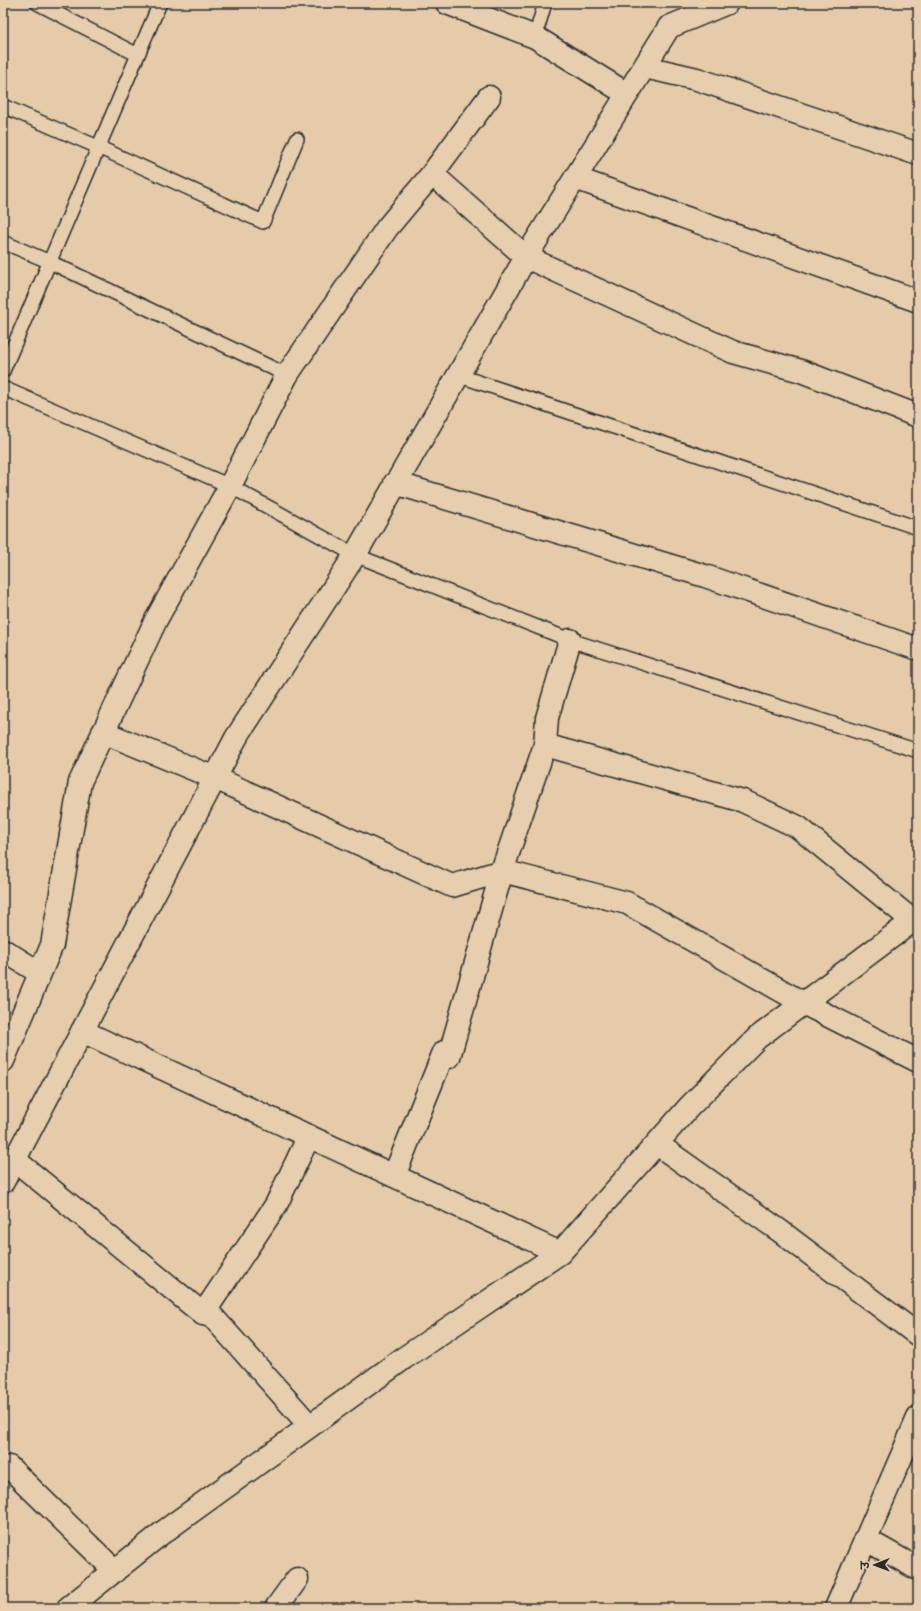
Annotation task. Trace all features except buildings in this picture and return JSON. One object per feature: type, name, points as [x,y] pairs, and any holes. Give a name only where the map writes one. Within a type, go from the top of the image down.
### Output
[{"type":"street","points":[[447,3],[535,37],[627,94]]},
{"type":"street","points":[[3,1182],[236,738],[354,555],[526,257],[669,28],[727,3]]},
{"type":"street","points":[[645,66],[697,79],[918,154]]},
{"type":"street","points":[[3,1061],[52,945],[80,782],[156,620],[230,486],[287,375],[387,228],[432,174],[489,97]]},
{"type":"street","points":[[432,174],[526,257],[733,352],[801,371],[918,416]]},
{"type":"street","points":[[575,178],[918,301]]},
{"type":"street","points":[[395,483],[705,576],[918,649]]},
{"type":"street","points":[[394,1176],[444,1052],[448,1057],[502,871],[545,745],[547,718],[570,640]]},
{"type":"street","points":[[103,732],[215,778],[452,886],[502,871],[627,903],[803,1003],[918,1061]]},
{"type":"street","points":[[68,1608],[162,1533],[404,1358],[560,1253],[689,1107],[757,1038],[915,919],[798,827],[743,801],[545,745]]},
{"type":"street","points":[[3,950],[40,972]]},
{"type":"street","points":[[82,1031],[560,1253]]},
{"type":"street","points":[[203,1314],[276,1205],[309,1136]]},
{"type":"street","points":[[657,1144],[780,1231],[918,1335]]},
{"type":"street","points":[[15,1160],[203,1314],[212,1316],[310,1426]]},
{"type":"street","points":[[836,1608],[918,1418]]},
{"type":"street","points":[[9,1468],[115,1571]]},
{"type":"street","points":[[865,1539],[918,1570]]},
{"type":"street","points":[[276,1608],[297,1579]]},
{"type":"lane","points":[[37,3],[138,55]]},
{"type":"lane","points":[[3,371],[160,3]]},
{"type":"lane","points":[[535,37],[545,3]]},
{"type":"lane","points":[[3,106],[98,147],[262,222],[297,139]]},
{"type":"lane","points":[[3,242],[50,262],[287,375]]},
{"type":"lane","points":[[458,375],[918,528]]},
{"type":"lane","points":[[3,388],[230,486],[354,555],[570,640],[918,750]]}]
